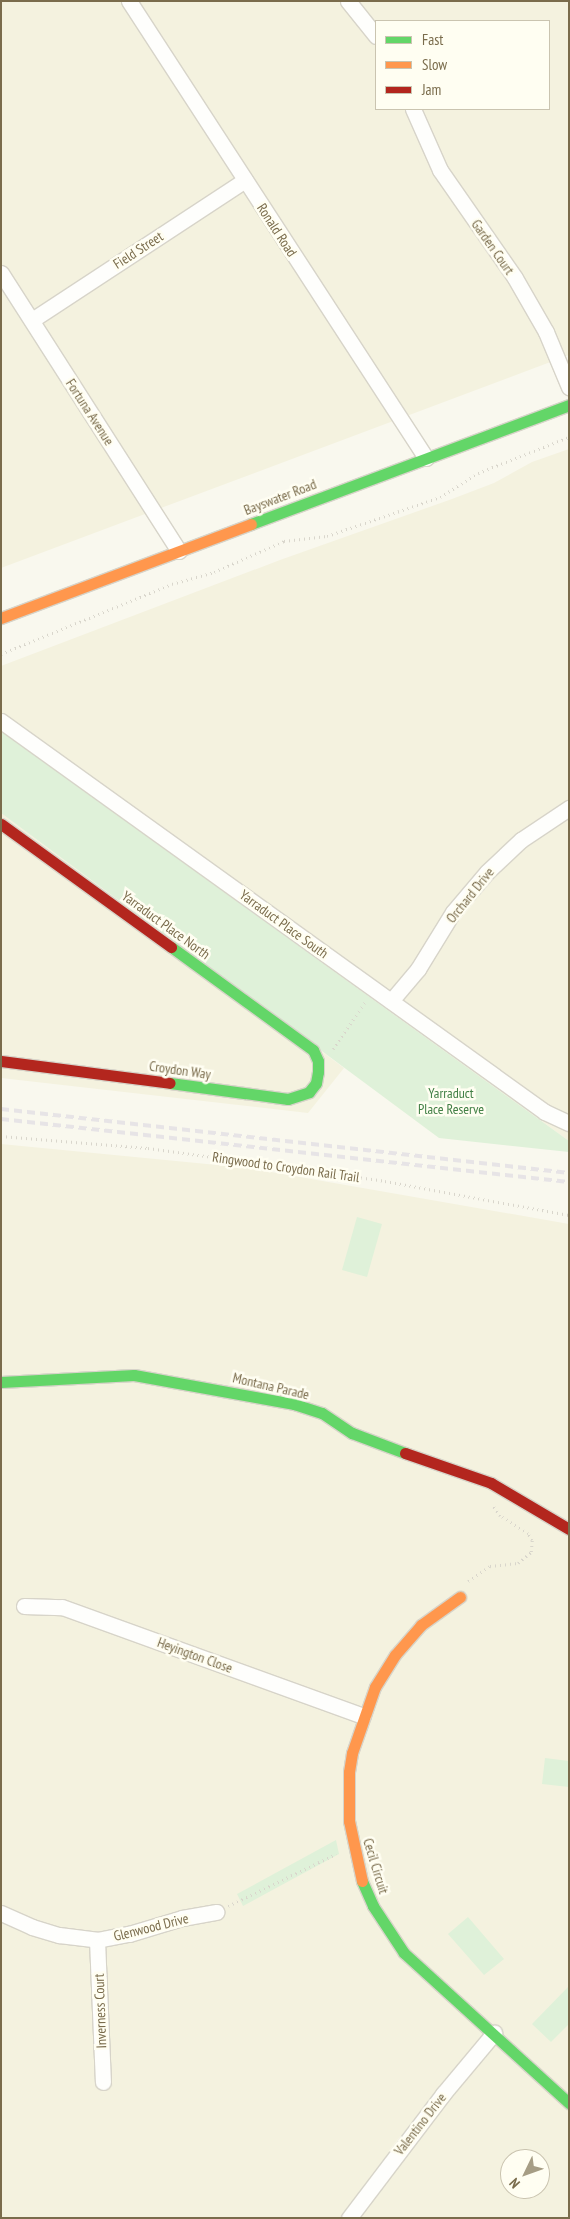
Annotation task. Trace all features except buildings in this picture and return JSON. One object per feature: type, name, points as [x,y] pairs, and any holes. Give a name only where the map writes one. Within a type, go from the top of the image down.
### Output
[{"type":"street","name":"Ronald Road","points":[[129,1],[426,458]]},
{"type":"street","points":[[348,1],[375,35]]},
{"type":"street","name":"Garden Court","points":[[413,110],[440,170],[516,278],[546,332],[569,388]]},
{"type":"street","name":"Field Street","points":[[32,320],[245,180]]},
{"type":"street","name":"Fortuna Avenue","points":[[1,273],[180,551]]},
{"type":"street","name":"Bayswater Road","points":[[1,618],[569,405]]},
{"type":"street","name":"Yarraduct Place South","points":[[1,721],[545,1112],[569,1123]]},
{"type":"street","name":"Orchard Drive","points":[[391,1001],[418,969],[452,912],[487,872],[521,840],[569,808]]},
{"type":"street","name":"Yarraduct Place North","points":[[1,824],[316,1056]]},
{"type":"street","name":"Croydon Way","points":[[1,1061],[288,1099],[309,1092],[316,1083],[316,1056]]},
{"type":"street","name":"Montana Parade","points":[[1,1382],[134,1375],[294,1404],[322,1413],[352,1433],[492,1483],[569,1529]]},
{"type":"street","name":"Cecil Circuit","points":[[460,1597],[421,1626],[395,1655],[375,1686],[363,1716],[352,1753],[349,1772],[349,1821],[353,1846],[362,1881],[373,1906],[404,1953],[425,1975],[494,2033],[569,2103]]},
{"type":"street","name":"Heyington Close","points":[[24,1606],[62,1607],[363,1716]]},
{"type":"street","name":"Glenwood Drive","points":[[1,1914],[41,1930],[97,1940],[129,1934],[182,1918],[216,1912]]},
{"type":"street","name":"Inverness Court","points":[[97,1940],[103,2082]]},
{"type":"street","name":"Valentino Drive","points":[[349,2218],[443,2094],[494,2033]]},
{"type":"path","points":[[1,654],[115,609],[172,584],[214,572],[284,541],[327,536],[440,497],[478,473],[569,437]]},
{"type":"path","points":[[316,1056],[332,1050],[374,989]]},
{"type":"path","name":"Ringwood to Croydon Rail Trail","points":[[1,1136],[148,1148],[385,1181],[569,1215]]},
{"type":"path","points":[[460,1597],[460,1590],[463,1585],[478,1572],[496,1565],[518,1563],[527,1556],[533,1547],[532,1540],[528,1534],[500,1516],[492,1505],[490,1496],[492,1483]]},
{"type":"path","points":[[216,1912],[353,1846]]},
{"type":"shaded area","points":[[1,1],[569,1],[569,355],[1,568]]},
{"type":"shaded area","points":[[569,449],[569,1141],[1,731],[1,666],[280,560],[494,483],[532,462]]},
{"type":"shaded area","points":[[1,813],[344,1068],[308,1113],[1,1078]]},
{"type":"shaded area","points":[[1,1144],[248,1168],[569,1224],[569,2218],[1,2218]]},
{"type":"green space","name":"Yarraduct Place Reserve","points":[[1,731],[569,1141],[569,1152],[439,1138],[1,813]]},
{"type":"green space","points":[[357,1217],[382,1224],[367,1277],[342,1270]]},
{"type":"green space","points":[[545,1758],[569,1761],[569,1787],[542,1784]]},
{"type":"green space","points":[[336,1840],[339,1854],[243,1906],[237,1894]]},
{"type":"green space","points":[[468,1917],[504,1959],[484,1975],[448,1934]]},
{"type":"green space","points":[[569,1986],[569,2024],[551,2042],[532,2024]]},
{"type":"railway","points":[[1,1109],[569,1173]]},
{"type":"railway","points":[[1,1119],[569,1182]]},
{"type":"traffic: fast","points":[[251,524],[569,405]]},
{"type":"traffic: fast","points":[[170,1083],[288,1099],[309,1092],[316,1083],[318,1072],[318,1061],[313,1050],[171,947]]},
{"type":"traffic: fast","points":[[1,1382],[134,1375],[294,1404],[322,1413],[352,1433],[405,1453]]},
{"type":"traffic: fast","points":[[362,1881],[373,1906],[404,1953],[569,2103]]},
{"type":"traffic: slow","points":[[1,618],[251,524]]},
{"type":"traffic: slow","points":[[362,1881],[349,1821],[349,1772],[352,1753],[375,1687],[395,1655],[421,1625],[460,1597]]},
{"type":"traffic: jam","points":[[1,824],[171,947]]},
{"type":"traffic: jam","points":[[1,1061],[170,1083]]},
{"type":"traffic: jam","points":[[405,1453],[491,1483],[569,1529]]}]
